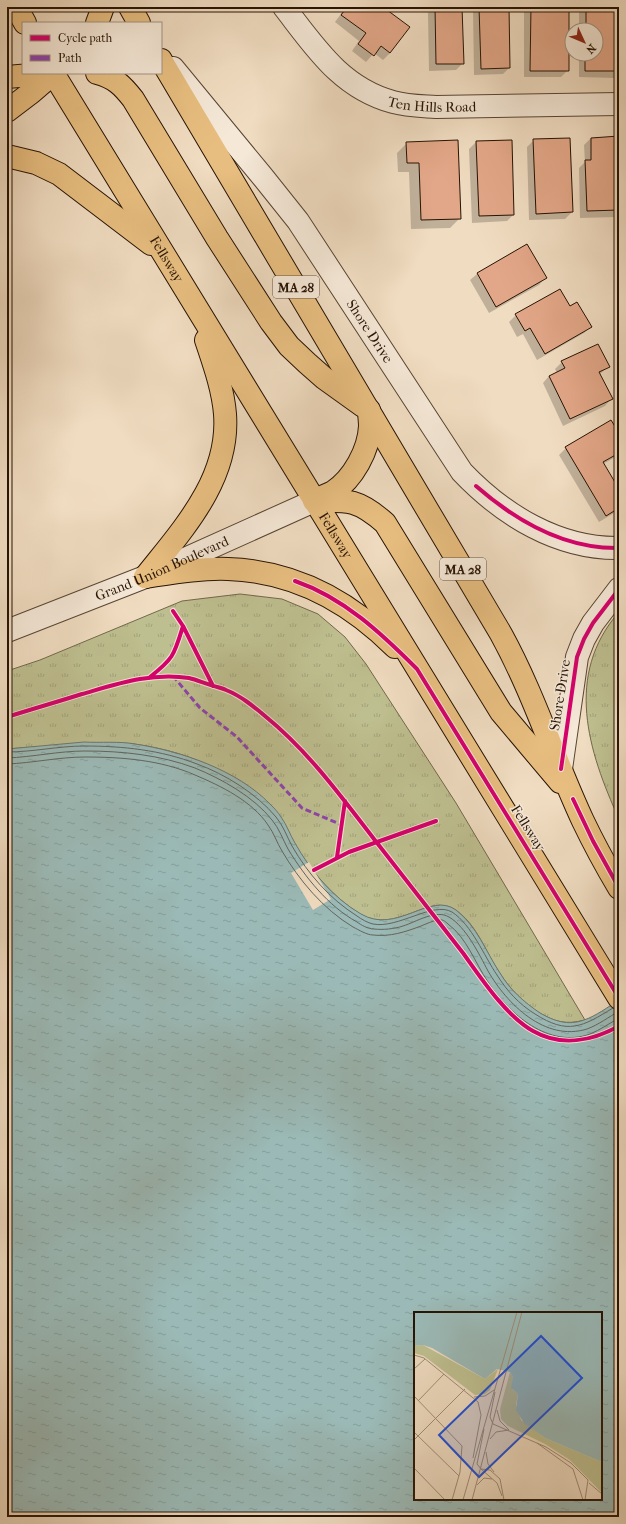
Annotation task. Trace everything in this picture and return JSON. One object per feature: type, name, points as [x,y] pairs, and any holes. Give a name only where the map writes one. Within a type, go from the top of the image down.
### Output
[{"type":"main road","points":[[16,7],[24,22]]},
{"type":"main road","points":[[97,22],[102,7]]},
{"type":"main road","points":[[130,7],[138,22]]},
{"type":"main road","name":"MA 28","points":[[162,62],[507,644],[573,798],[593,841],[619,888]]},
{"type":"main road","points":[[7,77],[43,74]]},
{"type":"main road","points":[[7,111],[54,74]]},
{"type":"main road","name":"Fellsway","points":[[56,74],[197,310],[619,998]]},
{"type":"main road","points":[[100,74],[121,84],[133,99],[254,298],[289,346],[324,378],[369,410],[370,426],[368,439],[363,455],[357,466],[347,479],[333,491],[314,501]]},
{"type":"main road","points":[[7,156],[36,163],[59,174],[163,253]]},
{"type":"main road","points":[[145,577],[183,529],[210,486],[220,462],[224,440],[225,414],[221,391],[197,310]]},
{"type":"main road","points":[[314,501],[346,500],[356,503],[375,514],[385,523],[501,712],[573,798]]},
{"type":"main road","points":[[145,577],[201,570],[228,569],[283,576],[307,585],[357,615],[382,634],[418,669]]},
{"type":"street","name":"Ten Hills Road","points":[[284,7],[323,57],[354,85],[373,95],[393,102],[413,106],[436,107],[619,104]]},
{"type":"street","name":"Shore Drive","points":[[162,55],[298,221],[462,472],[504,510],[537,529],[570,542],[585,546],[619,548]]},
{"type":"street","name":"Grand Union Boulevard","points":[[7,631],[145,577],[314,501]]},
{"type":"street","name":"Shore Drive","points":[[561,769],[577,657],[584,639],[593,623],[619,589]]},
{"type":"green space","points":[[240,594],[282,599],[318,614],[345,637],[366,664],[456,803],[585,1020],[578,1022],[560,1022],[538,1012],[527,1004],[513,991],[505,980],[469,922],[454,909],[444,905],[433,906],[386,920],[373,919],[352,909],[331,891],[318,877],[287,835],[245,785],[234,777],[188,757],[166,750],[128,743],[7,749],[7,671],[40,660],[182,601]]},
{"type":"green space","points":[[619,612],[619,819],[598,767],[591,740],[587,714],[587,687],[591,661],[602,636]]},
{"type":"water","points":[[84,742],[123,743],[153,747],[189,757],[207,764],[241,781],[257,792],[270,804],[283,820],[301,853],[323,883],[341,900],[361,914],[374,919],[387,920],[435,906],[446,906],[456,910],[475,931],[500,973],[513,990],[540,1013],[561,1022],[572,1023],[584,1020],[597,1014],[619,1000],[619,1517],[7,1517],[7,749]]},
{"type":"pier","points":[[309,862],[331,899],[313,910],[291,873]]},
{"type":"building","points":[[347,7],[383,7],[410,27],[390,53],[381,46],[374,56],[358,44],[366,33],[341,15]]},
{"type":"building","points":[[435,7],[462,7],[464,64],[436,64]]},
{"type":"building","points":[[479,7],[509,7],[510,68],[481,69]]},
{"type":"building","points":[[531,7],[569,7],[569,22],[564,22],[564,62],[569,62],[569,71],[530,71]]},
{"type":"building","points":[[586,7],[619,7],[619,71],[585,71],[585,62],[604,62],[604,22],[586,22]]},
{"type":"building","points":[[619,136],[619,210],[587,211],[585,160],[591,160],[591,138]]},
{"type":"building","points":[[570,138],[573,212],[536,214],[533,139]]},
{"type":"building","points":[[458,140],[461,219],[421,220],[419,163],[407,163],[406,142]]},
{"type":"building","points":[[512,140],[514,215],[479,216],[476,141]]},
{"type":"building","points":[[527,244],[547,278],[496,307],[477,273]]},
{"type":"building","points":[[560,289],[570,306],[577,302],[592,327],[545,354],[530,328],[525,331],[515,314]]},
{"type":"building","points":[[598,344],[610,367],[599,372],[613,399],[570,419],[549,376],[565,368],[561,361]]},
{"type":"building","points":[[611,420],[619,433],[619,453],[603,462],[619,489],[619,508],[606,516],[565,447]]},
{"type":"marked path","points":[[173,676],[200,708],[237,737],[302,808],[342,825]]},
{"type":"cycle path","points":[[476,486],[507,511],[560,538],[579,544],[619,548]]},
{"type":"cycle path","points":[[295,581],[313,588],[346,607],[390,642],[417,669],[619,998]]},
{"type":"cycle path","points":[[561,769],[577,657],[584,639],[593,623],[619,589]]},
{"type":"cycle path","points":[[173,611],[183,626],[213,686]]},
{"type":"cycle path","points":[[150,677],[169,660],[175,650],[183,626]]},
{"type":"cycle path","points":[[7,717],[108,686],[148,678],[189,678],[231,692],[242,698],[281,730],[323,774],[495,996],[513,1016],[533,1031],[554,1039],[576,1040],[587,1038],[619,1026]]},
{"type":"cycle path","points":[[573,799],[593,841],[619,888]]},
{"type":"cycle path","points":[[337,857],[345,801]]},
{"type":"cycle path","points":[[314,870],[349,852],[436,821]]}]
